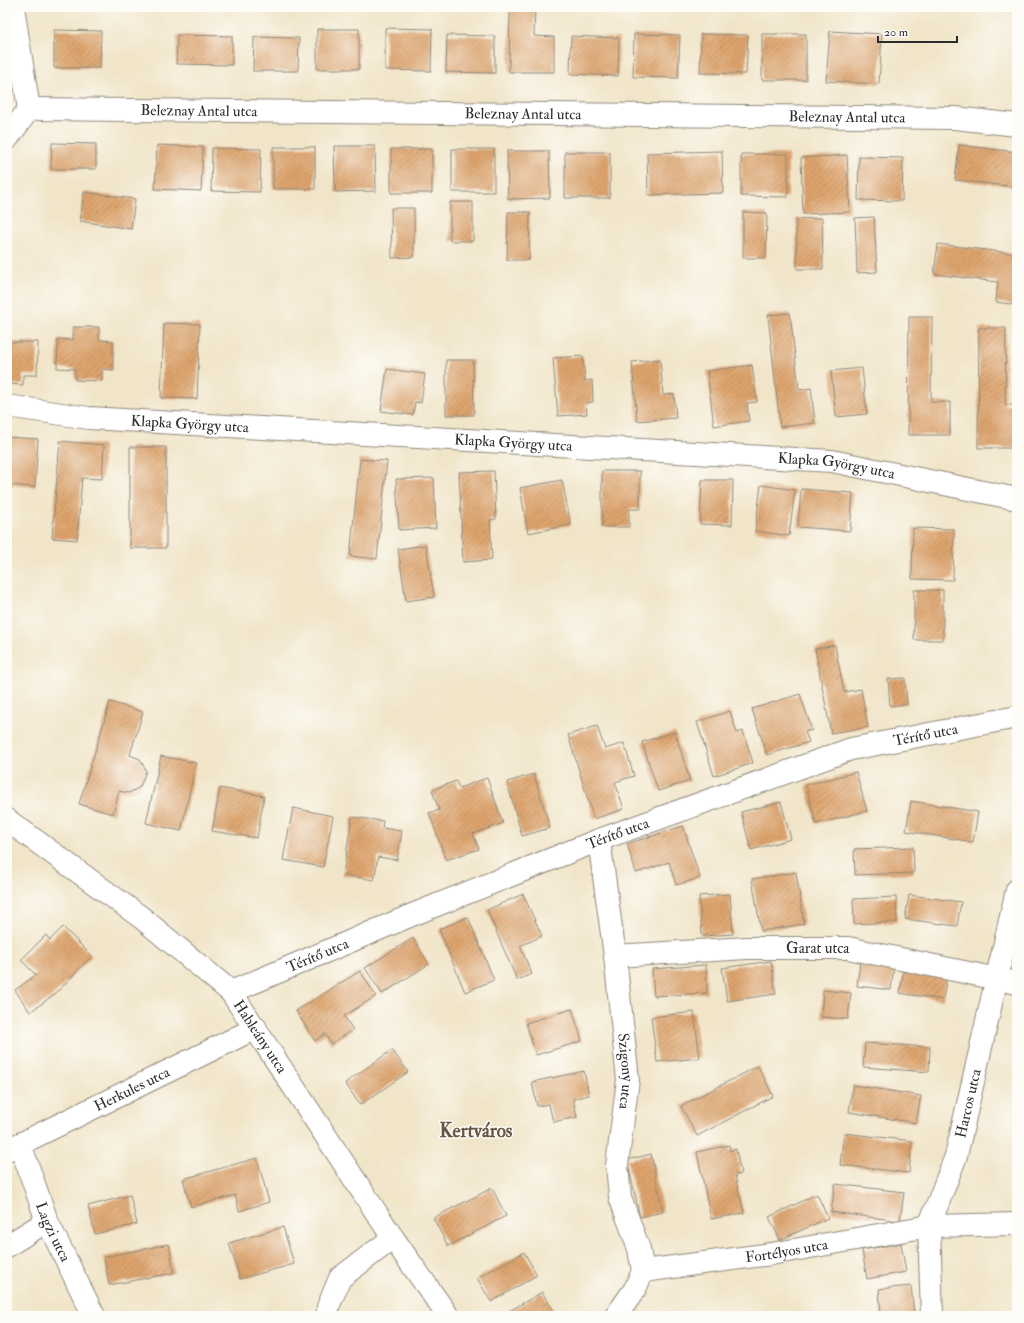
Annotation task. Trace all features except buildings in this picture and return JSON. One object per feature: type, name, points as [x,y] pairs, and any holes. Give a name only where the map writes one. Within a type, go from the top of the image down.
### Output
[{"type":"street","points":[[7,139],[29,109],[13,7]]},
{"type":"street","name":"Beleznay Antal utca","points":[[29,109],[956,118],[1017,125]]},
{"type":"street","name":"Klapka György utca","points":[[7,406],[89,418],[832,461],[1017,499]]},
{"type":"street","name":"Térítő utca","points":[[231,992],[412,915],[599,840],[851,749],[1017,717]]},
{"type":"street","name":"Hableány utca","points":[[7,820],[142,918],[231,992],[393,1238],[448,1316]]},
{"type":"street","name":"Szigony utca","points":[[599,840],[615,956],[628,1080],[617,1166],[620,1197],[639,1249],[643,1271]]},
{"type":"street","name":"Harcos utca","points":[[932,1316],[929,1226],[956,1156],[1007,981],[1017,890]]},
{"type":"street","name":"Garat utca","points":[[615,956],[747,948],[848,948],[1007,981]]},
{"type":"street","name":"Herkules utca","points":[[13,1147],[256,1028]]},
{"type":"street","name":"Lagzi utca","points":[[13,1147],[47,1221],[94,1316]]},
{"type":"street","points":[[7,1246],[47,1221]]},
{"type":"street","name":"Fortélyos utca","points":[[643,1271],[771,1254],[929,1226],[1017,1224]]},
{"type":"street","points":[[328,1316],[328,1307],[340,1278],[393,1238]]},
{"type":"street","points":[[616,1316],[635,1288],[643,1271]]},
{"type":"district","name":"Kertváros","points":[[476,1130]]}]
